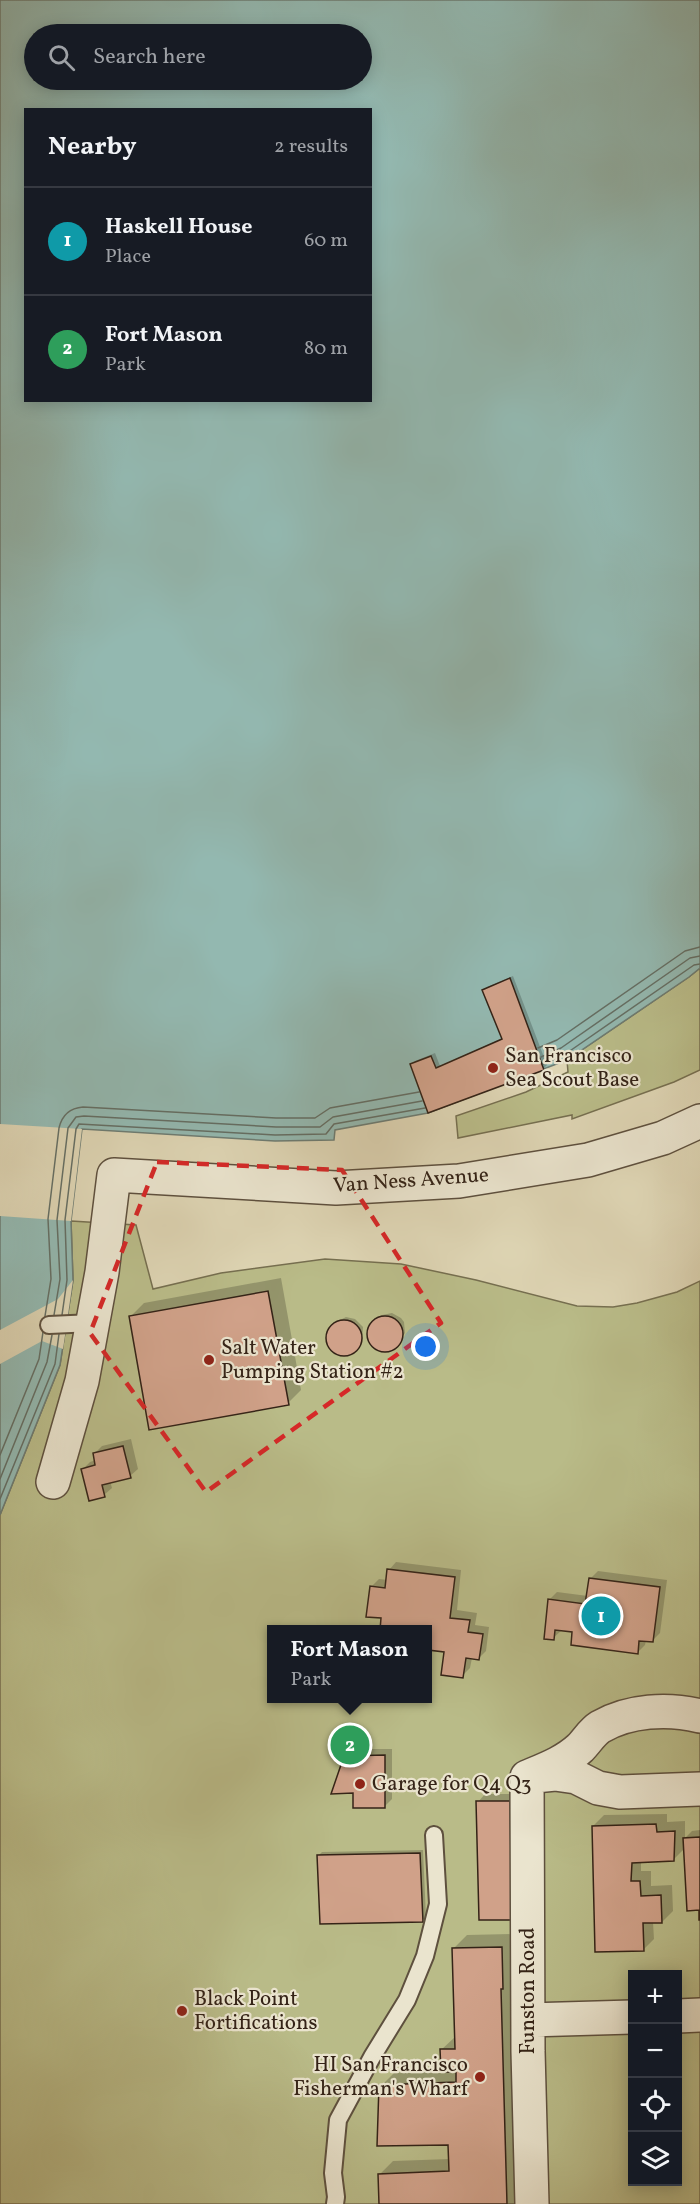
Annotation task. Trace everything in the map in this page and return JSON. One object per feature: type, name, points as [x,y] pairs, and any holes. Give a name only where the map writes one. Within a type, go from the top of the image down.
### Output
[{"type":"street","name":"Van Ness Avenue","points":[[93,1323],[114,1174],[336,1188],[459,1181],[588,1160],[663,1138],[700,1121]]},
{"type":"street","points":[[53,1482],[82,1381],[93,1323]]},
{"type":"street","points":[[527,1777],[556,1766],[580,1748],[597,1729],[618,1718],[648,1712],[680,1711],[700,1716]]},
{"type":"street","points":[[527,1777],[555,1774],[576,1777],[598,1788],[620,1792],[700,1789]]},
{"type":"street","name":"Funston Road","points":[[527,1777],[528,2020],[532,2204]]},
{"type":"street","points":[[682,2016],[700,2015]]},
{"type":"street","points":[[528,2020],[628,2017]]},
{"type":"lane","points":[[49,1325],[93,1323]]},
{"type":"lane","points":[[335,2204],[333,2173],[338,2120],[372,2057],[407,2000],[425,1956],[438,1904],[435,1836]]},
{"type":"highlighted area","points":[[157,1162],[342,1170],[441,1323],[206,1492],[90,1333]]},
{"type":"green space","points":[[700,968],[700,1070],[674,1082],[572,1119],[572,1115],[458,1138],[456,1116],[526,1092],[568,1072],[567,1060]]},
{"type":"green space","points":[[71,1221],[136,1225],[153,1289],[221,1273],[325,1259],[401,1264],[476,1280],[577,1306],[613,1307],[637,1303],[677,1292],[700,1281],[700,2204],[0,2204],[0,1515],[60,1365],[73,1280]]},
{"type":"water","points":[[0,0],[700,0],[700,968],[567,1060],[428,1113],[335,1130],[334,1140],[275,1141],[82,1129],[71,1221],[73,1280],[60,1365],[0,1515]]},
{"type":"pier","points":[[0,1124],[82,1129],[71,1221],[0,1216]]},
{"type":"pier","points":[[73,1280],[63,1349],[42,1341],[0,1364],[0,1330],[58,1299]]},
{"type":"building","points":[[510,978],[544,1070],[428,1113],[410,1064],[431,1056],[436,1068],[502,1039],[482,990]]},
{"type":"building","name":"Salt Water Pumping Station #2","points":[[268,1291],[289,1405],[149,1430],[129,1316]]},
{"type":"building","points":[[385,1316],[398,1321],[403,1334],[398,1347],[385,1352],[372,1347],[367,1334],[372,1321]]},
{"type":"building","points":[[344,1320],[357,1325],[362,1338],[357,1351],[344,1356],[331,1351],[326,1338],[331,1325]]},
{"type":"building","points":[[123,1446],[131,1478],[102,1485],[105,1497],[89,1501],[81,1469],[95,1465],[93,1453]]},
{"type":"building","points":[[387,1569],[455,1577],[450,1618],[470,1620],[468,1632],[483,1634],[479,1660],[466,1658],[463,1678],[441,1675],[444,1652],[432,1650],[432,1625],[380,1625],[381,1618],[366,1617],[370,1586],[385,1588]]},
{"type":"building","points":[[589,1578],[660,1587],[653,1642],[639,1641],[638,1654],[571,1645],[572,1632],[555,1630],[554,1640],[544,1639],[548,1599],[585,1604]]},
{"type":"building","name":"Garage for Q4 Q3","points":[[385,1755],[385,1808],[353,1808],[353,1793],[331,1794],[344,1756]]},
{"type":"building","points":[[476,1801],[510,1801],[512,1920],[479,1920]]},
{"type":"building","points":[[656,1824],[657,1832],[675,1831],[674,1861],[632,1863],[631,1881],[640,1881],[641,1896],[661,1895],[662,1923],[643,1923],[644,1951],[595,1952],[592,1826]]},
{"type":"building","points":[[700,1837],[699,1920],[699,1910],[687,1911],[683,1838]]},
{"type":"building","points":[[420,1853],[423,1922],[320,1924],[317,1855]]},
{"type":"building","name":"HI San Francisco Fisherman's Wharf","points":[[502,1947],[503,1989],[501,1989],[507,2204],[379,2204],[378,2174],[449,2171],[448,2145],[377,2146],[379,2085],[456,2082],[456,2072],[441,2072],[440,2049],[455,2049],[452,1948]]},
{"type":"place","name":"San Francisco Sea Scout Base","points":[[493,1068]]},
{"type":"place","name":"Salt Water Pumping Station #2","points":[[209,1360]]},
{"type":"place","name":"Haskell House","points":[[601,1616]]},
{"type":"place","name":"Fort Mason","points":[[350,1745]]},
{"type":"place","name":"Garage for Q4 Q3","points":[[360,1784]]},
{"type":"place","name":"Black Point Fortifications","points":[[182,2011]]},
{"type":"place","name":"HI San Francisco Fisherman's Wharf","points":[[480,2077]]}]
